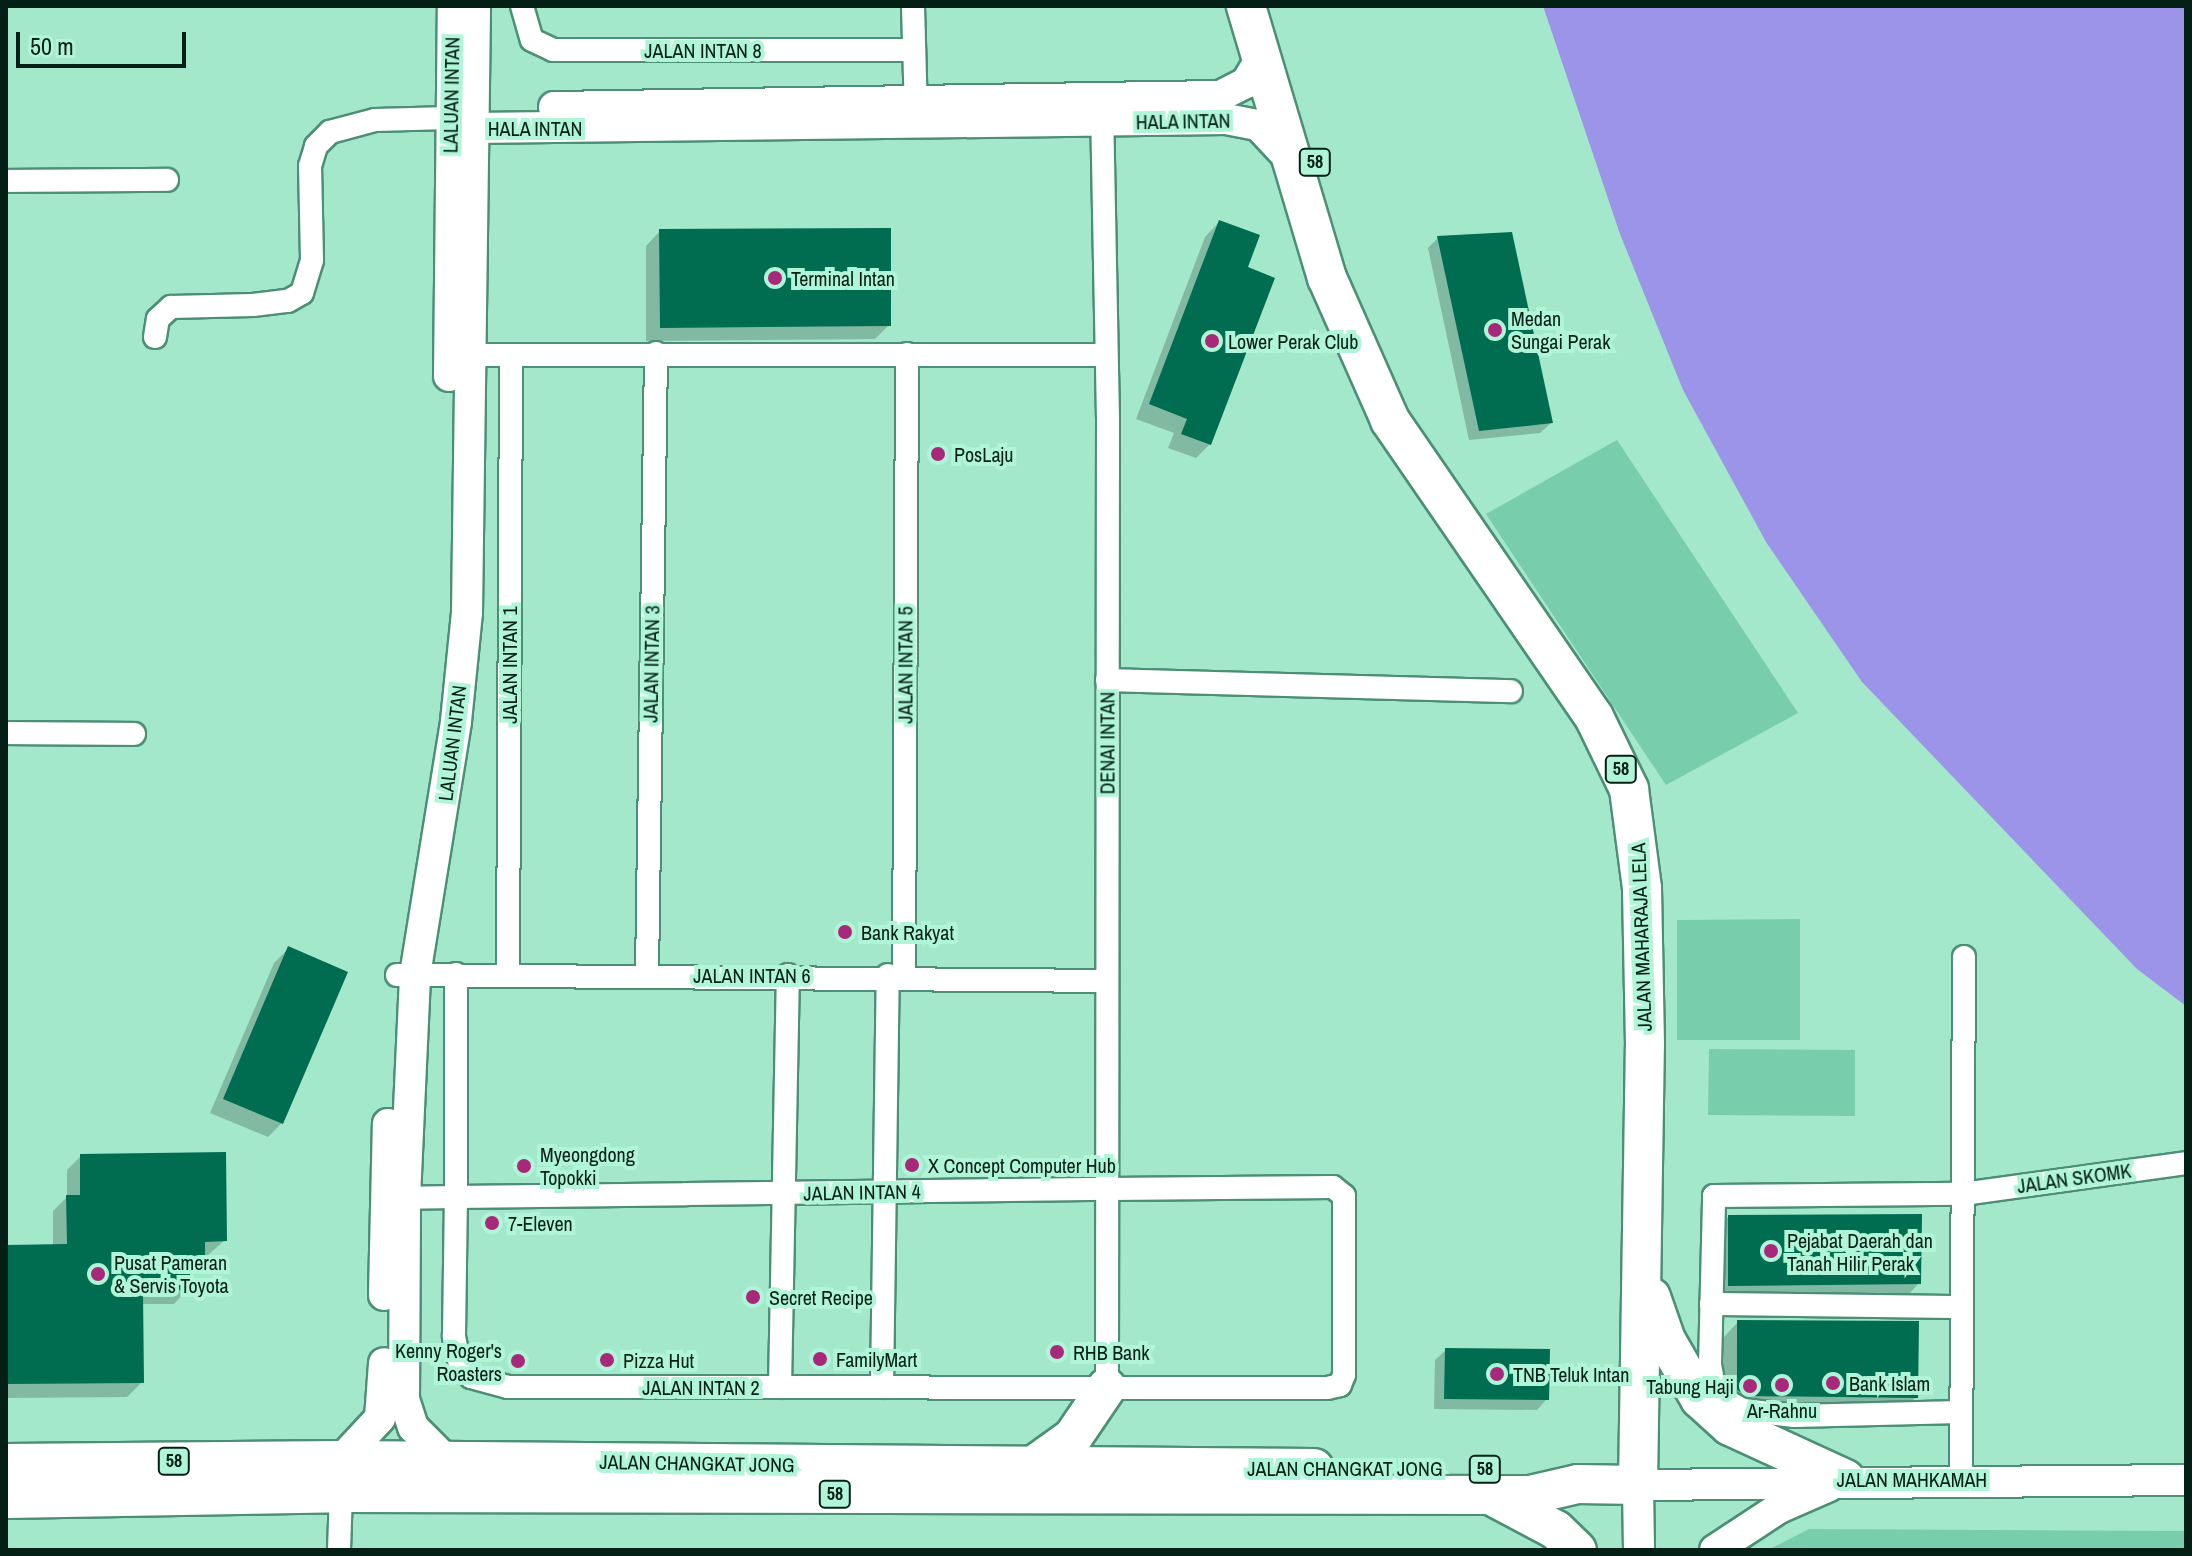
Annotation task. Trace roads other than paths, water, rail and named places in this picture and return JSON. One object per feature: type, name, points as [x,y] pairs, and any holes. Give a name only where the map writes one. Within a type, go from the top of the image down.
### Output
[{"type":"highway","name":"JALAN MAHARAJA LELA","points":[[1246,6],[1327,278],[1408,450],[1594,717],[1629,789],[1642,888],[1642,1272],[1638,1485]]},
{"type":"highway","name":"JALAN MAHARAJA LELA","points":[[1271,6],[1338,248],[1350,325]]},
{"type":"highway","points":[[1642,1272],[1666,1340],[1700,1399],[1730,1426],[1845,1479]]},
{"type":"highway","points":[[1033,1466],[1073,1437],[1107,1387]]},
{"type":"highway","name":"JALAN CHANGKAT JONG","points":[[6,1499],[90,1498],[341,1476],[447,1461],[1532,1469],[1578,1484]]},
{"type":"highway","name":"JALAN CHANGKAT JONG","points":[[6,1463],[341,1476],[1490,1495],[1530,1495],[1578,1484],[1638,1485]]},
{"type":"highway","points":[[1490,1495],[1556,1530],[1577,1550]]},
{"type":"highway","points":[[6,1516],[90,1498]]},
{"type":"street","name":"LALUAN INTAN","points":[[453,6],[464,119]]},
{"type":"street","name":"LALUAN INTAN","points":[[341,1476],[373,1431],[384,1402],[406,975],[445,685],[459,355],[464,119],[475,6]]},
{"type":"street","name":"JALAN INTAN 8","points":[[522,6],[532,40],[553,50],[913,50]]},
{"type":"street","points":[[913,6],[916,113]]},
{"type":"street","name":"HALA INTAN","points":[[1102,110],[1220,96],[1246,83],[1261,58]]},
{"type":"street","name":"HALA INTAN","points":[[464,119],[1102,110],[1244,121],[1269,133],[1292,161]]},
{"type":"street","name":"DENAI INTAN","points":[[1102,110],[1109,1189],[1107,1387]]},
{"type":"street","points":[[155,337],[158,319],[171,307],[265,304],[288,301],[302,293],[312,260],[310,166],[316,146],[330,132],[375,120],[464,119]]},
{"type":"street","points":[[6,181],[167,180]]},
{"type":"street","name":"JALAN INTAN 3","points":[[647,975],[656,353]]},
{"type":"street","name":"JALAN INTAN 5","points":[[882,1387],[885,1191],[896,975],[907,354]]},
{"type":"street","points":[[459,355],[1105,355]]},
{"type":"street","name":"JALAN INTAN 1","points":[[508,974],[511,355]]},
{"type":"street","points":[[1107,680],[1511,691]]},
{"type":"street","points":[[6,733],[134,734]]},
{"type":"street","points":[[1961,1478],[1964,957]]},
{"type":"street","name":"JALAN INTAN 2","points":[[456,974],[454,1351],[471,1377],[508,1387],[1340,1385]]},
{"type":"street","name":"JALAN INTAN 6","points":[[406,975],[896,975],[1107,981]]},
{"type":"street","points":[[780,1387],[788,975]]},
{"type":"street","name":"JALAN SKOMK","points":[[1711,1304],[1714,1196],[1963,1194],[2186,1163]]},
{"type":"street","name":"JALAN INTAN 4","points":[[394,1198],[1109,1189],[1341,1190],[1340,1385]]},
{"type":"street","name":"LALUAN INTAN","points":[[394,1198],[404,1400],[413,1427],[447,1461]]},
{"type":"street","points":[[1961,1412],[1794,1416],[1743,1410],[1714,1387],[1711,1304],[1962,1307]]},
{"type":"street","points":[[339,1550],[341,1476]]},
{"type":"street","points":[[1715,1550],[1779,1508],[1845,1479]]},
{"type":"street","name":"JALAN MAHKAMAH","points":[[1638,1485],[1845,1479],[2186,1480]]},
{"type":"street","points":[[1638,1485],[1639,1550]]},
{"type":"place","name":"Terminal Intan","points":[[775,278]]},
{"type":"place","name":"Medan Sungai Perak","points":[[1495,330]]},
{"type":"place","name":"Lower Perak Club","points":[[1212,341]]},
{"type":"place","name":"PosLaju","points":[[938,454]]},
{"type":"place","name":"Bank Rakyat","points":[[845,932]]},
{"type":"place","name":"X Concept Computer Hub","points":[[912,1165]]},
{"type":"place","name":"Myeongdong Topokki","points":[[524,1166]]},
{"type":"place","name":"7-Eleven","points":[[492,1223]]},
{"type":"place","name":"Pejabat Daerah dan Tanah Hilir Perak","points":[[1771,1251]]},
{"type":"place","name":"Pusat Pameran & Servis Toyota","points":[[98,1274]]},
{"type":"place","name":"Secret Recipe","points":[[753,1297]]},
{"type":"place","name":"RHB Bank","points":[[1057,1352]]},
{"type":"place","name":"FamilyMart","points":[[820,1359]]},
{"type":"place","name":"Pizza Hut","points":[[607,1360]]},
{"type":"place","name":"Kenny Roger's Roasters","points":[[518,1361]]},
{"type":"place","name":"TNB Teluk Intan","points":[[1497,1374]]},
{"type":"place","name":"Bank Islam","points":[[1833,1383]]},
{"type":"place","name":"Ar-Rahnu","points":[[1782,1385]]},
{"type":"place","name":"Tabung Haji","points":[[1750,1386]]}]
